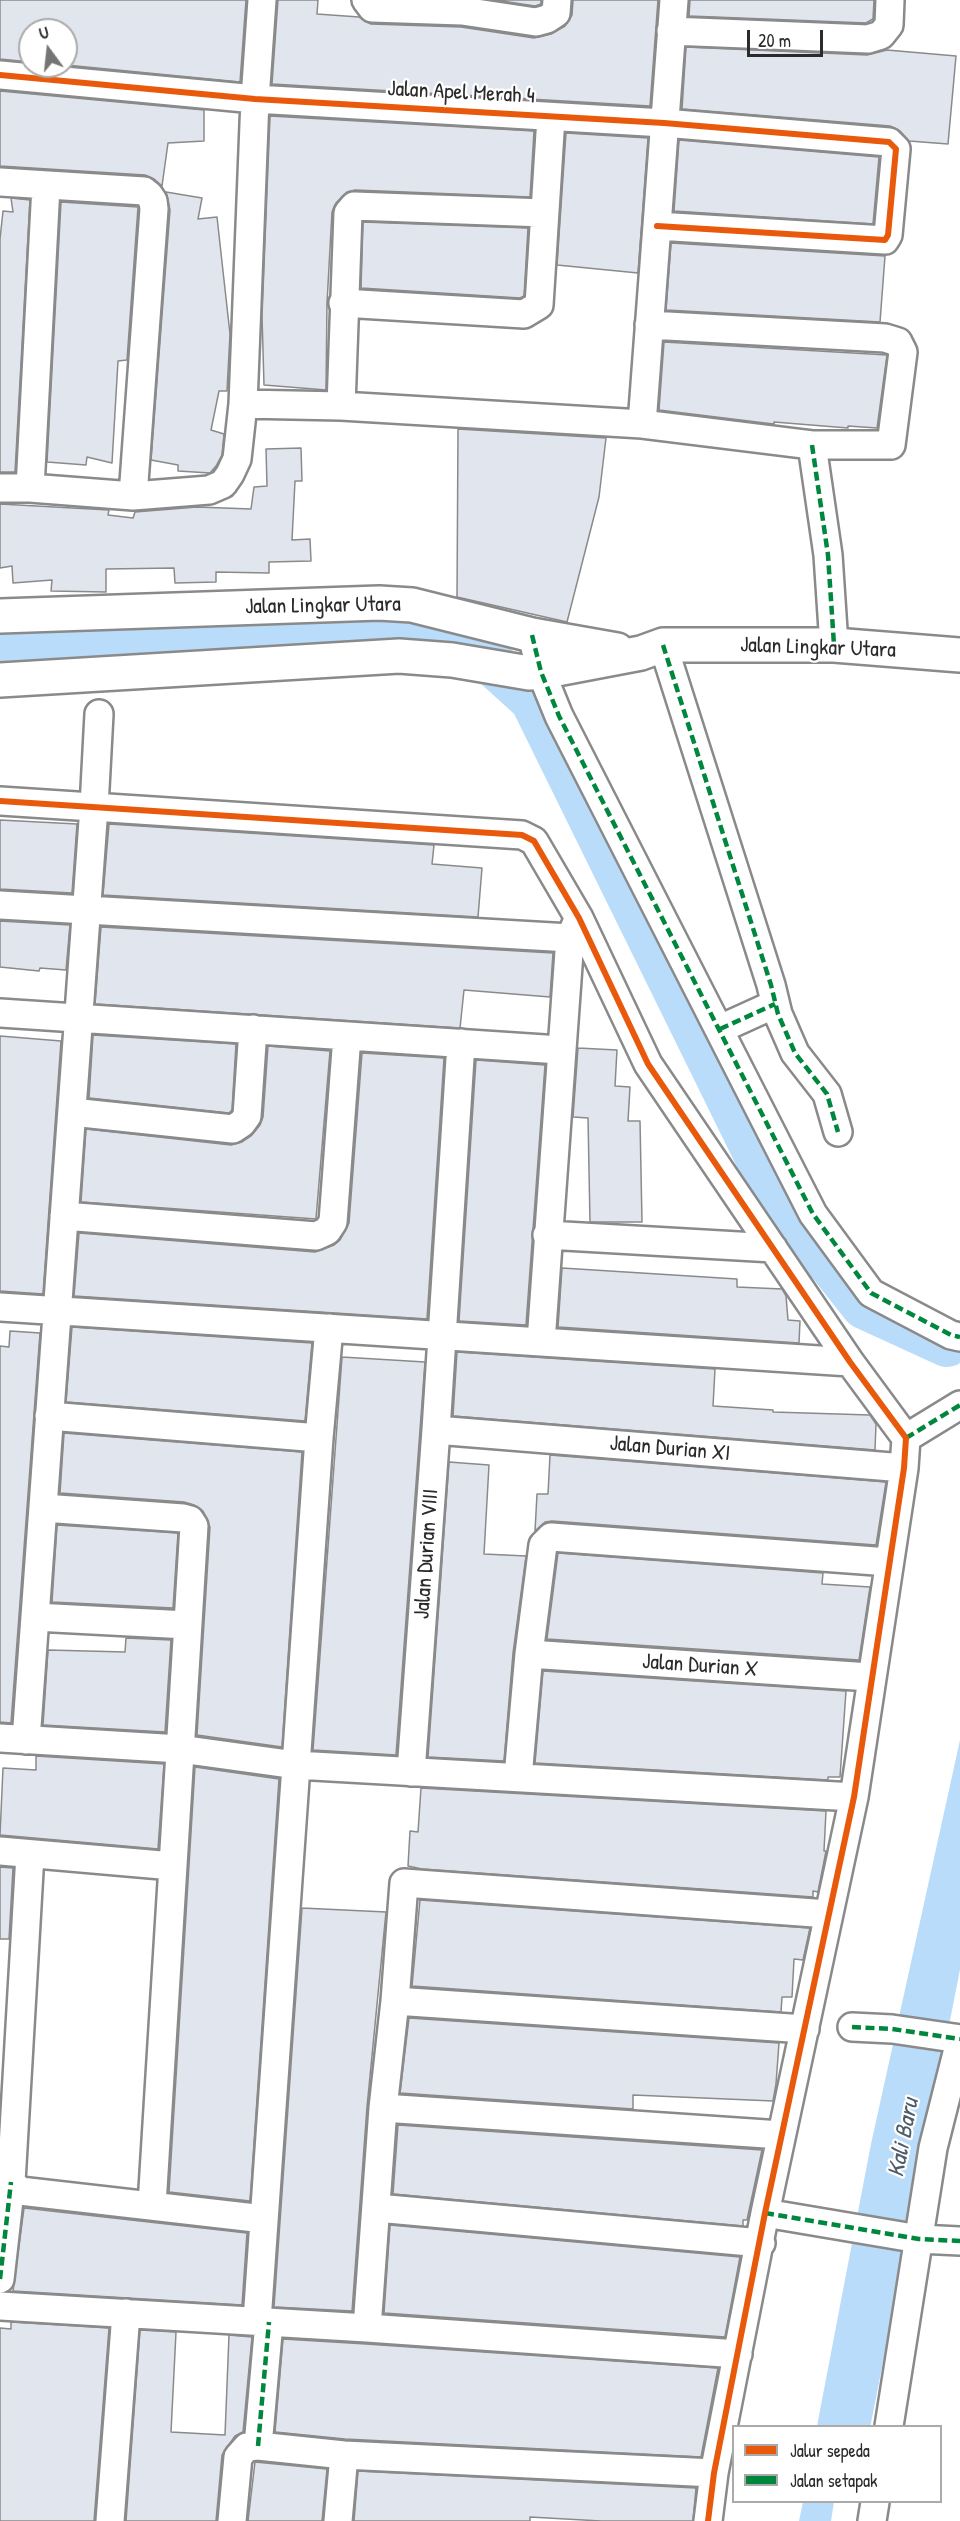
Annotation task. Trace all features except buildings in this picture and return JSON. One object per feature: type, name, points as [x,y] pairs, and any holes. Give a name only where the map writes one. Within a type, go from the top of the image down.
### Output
[{"type":"main road","name":"Jalan Lingkar Utara","points":[[0,616],[379,603],[411,605],[532,635],[652,649],[834,645],[960,655]]},
{"type":"main road","name":"Jalan Lingkar Utara","points":[[0,680],[360,656],[452,660],[535,673],[652,649]]},
{"type":"street","points":[[0,488],[30,488],[133,496],[209,490],[223,484],[237,459],[243,404],[255,99],[262,0]]},
{"type":"street","points":[[366,0],[372,8],[463,6],[536,22],[547,20],[556,13],[557,0]]},
{"type":"street","points":[[642,424],[674,0]]},
{"type":"street","points":[[671,31],[868,39],[881,35],[889,25],[890,0]]},
{"type":"street","name":"Jalan Apel Merah 4","points":[[0,75],[255,99],[664,123],[889,141],[896,149],[888,235],[885,240],[657,226]]},
{"type":"street","points":[[343,303],[524,314],[539,305],[551,117]]},
{"type":"street","points":[[0,182],[144,191],[153,201],[133,496]]},
{"type":"street","points":[[30,488],[46,186]]},
{"type":"street","points":[[341,406],[348,213],[354,206],[544,213]]},
{"type":"street","points":[[243,404],[341,406],[642,424],[812,445],[891,445],[903,352],[897,342],[885,338],[649,325]]},
{"type":"street","points":[[812,445],[828,555],[834,645]]},
{"type":"street","points":[[532,635],[535,673],[720,1029],[813,1214],[871,1293],[951,1335],[960,1336]]},
{"type":"street","points":[[652,649],[776,1004],[795,1053],[827,1094],[838,1132]]},
{"type":"street","points":[[99,714],[87,910],[35,1617],[13,1739],[180,1749],[296,1765],[854,1797]]},
{"type":"street","points":[[0,801],[522,834],[534,840],[544,855],[574,928],[648,1065],[850,1362],[906,1437],[904,1468],[870,1677],[854,1797],[765,2213],[761,2243],[714,2473],[708,2521]]},
{"type":"street","points":[[0,905],[574,928]]},
{"type":"street","points":[[541,1341],[560,1050],[574,928]]},
{"type":"street","points":[[720,1029],[776,1004]]},
{"type":"street","points":[[0,1013],[560,1050]]},
{"type":"street","points":[[72,1112],[233,1129],[247,1116],[253,1029]]},
{"type":"street","points":[[64,1216],[316,1236],[327,1231],[333,1222],[346,1036]]},
{"type":"street","name":"Jalan Durian VIII","points":[[411,1772],[461,1043]]},
{"type":"street","points":[[547,1234],[773,1248]]},
{"type":"street","points":[[0,1307],[850,1362]]},
{"type":"street","points":[[258,2446],[264,2219],[319,1438],[329,1328]]},
{"type":"street","points":[[906,1437],[960,1405]]},
{"type":"street","points":[[50,1416],[319,1438]]},
{"type":"street","name":"Jalan Durian XI","points":[[436,1430],[904,1468]]},
{"type":"street","points":[[43,1508],[183,1518],[190,1520],[195,1526],[186,1625],[152,2205]]},
{"type":"street","points":[[518,1777],[529,1654],[543,1545],[551,1537],[889,1562]]},
{"type":"street","points":[[35,1617],[186,1625]]},
{"type":"street","name":"Jalan Durian X","points":[[529,1654],[870,1677]]},
{"type":"street","points":[[0,1851],[173,1866]]},
{"type":"street","points":[[0,2279],[11,2181],[30,1854]]},
{"type":"street","points":[[367,2328],[383,2108],[395,2001],[404,1883],[828,1914]]},
{"type":"street","points":[[395,2001],[805,2029]]},
{"type":"street","points":[[852,2027],[892,2029],[960,2040],[933,2148],[907,2236],[889,2425]]},
{"type":"street","points":[[383,2108],[781,2136]]},
{"type":"street","points":[[11,2181],[20,2191],[264,2219]]},
{"type":"street","points":[[377,2208],[761,2243]]},
{"type":"street","points":[[765,2213],[848,2228],[960,2241]]},
{"type":"street","points":[[0,2306],[367,2328],[738,2355]]},
{"type":"street","points":[[110,2521],[126,2313]]},
{"type":"street","points":[[232,2521],[238,2457],[247,2447],[258,2446],[344,2455],[714,2473]]},
{"type":"street","points":[[338,2521],[344,2455]]},
{"type":"street","points":[[872,2521],[875,2503]]},
{"type":"water","points":[[960,1740],[960,1829],[934,1940],[846,2425],[817,2425],[871,2144]]},
{"type":"water","points":[[803,2503],[834,2503],[831,2521],[799,2521]]},
{"type":"waterway","points":[[0,641],[365,617],[457,631],[533,700],[777,1196],[864,1306],[947,1344]]},
{"type":"waterway","name":"Kali Baru","points":[[847,2425],[960,1850]]},
{"type":"marked path","points":[[812,445],[828,555],[834,645]]},
{"type":"marked path","points":[[532,635],[541,672],[559,716],[813,1214],[871,1293],[951,1335],[960,1337]]},
{"type":"marked path","points":[[663,645],[771,985],[778,1014],[795,1053],[827,1094],[838,1132]]},
{"type":"marked path","points":[[720,1029],[775,1004]]},
{"type":"marked path","points":[[906,1438],[960,1405]]},
{"type":"marked path","points":[[852,2027],[892,2029],[960,2039]]},
{"type":"marked path","points":[[0,2279],[11,2182]]},
{"type":"marked path","points":[[765,2213],[919,2239],[960,2241]]},
{"type":"marked path","points":[[258,2446],[269,2322]]},
{"type":"cycle path","points":[[0,75],[255,99],[664,123],[889,142],[896,149],[888,235],[885,240],[657,226]]},
{"type":"cycle path","points":[[0,801],[522,835],[534,841],[579,918],[648,1064],[850,1362],[906,1438],[904,1468],[854,1797],[765,2213],[714,2473],[708,2521]]}]
